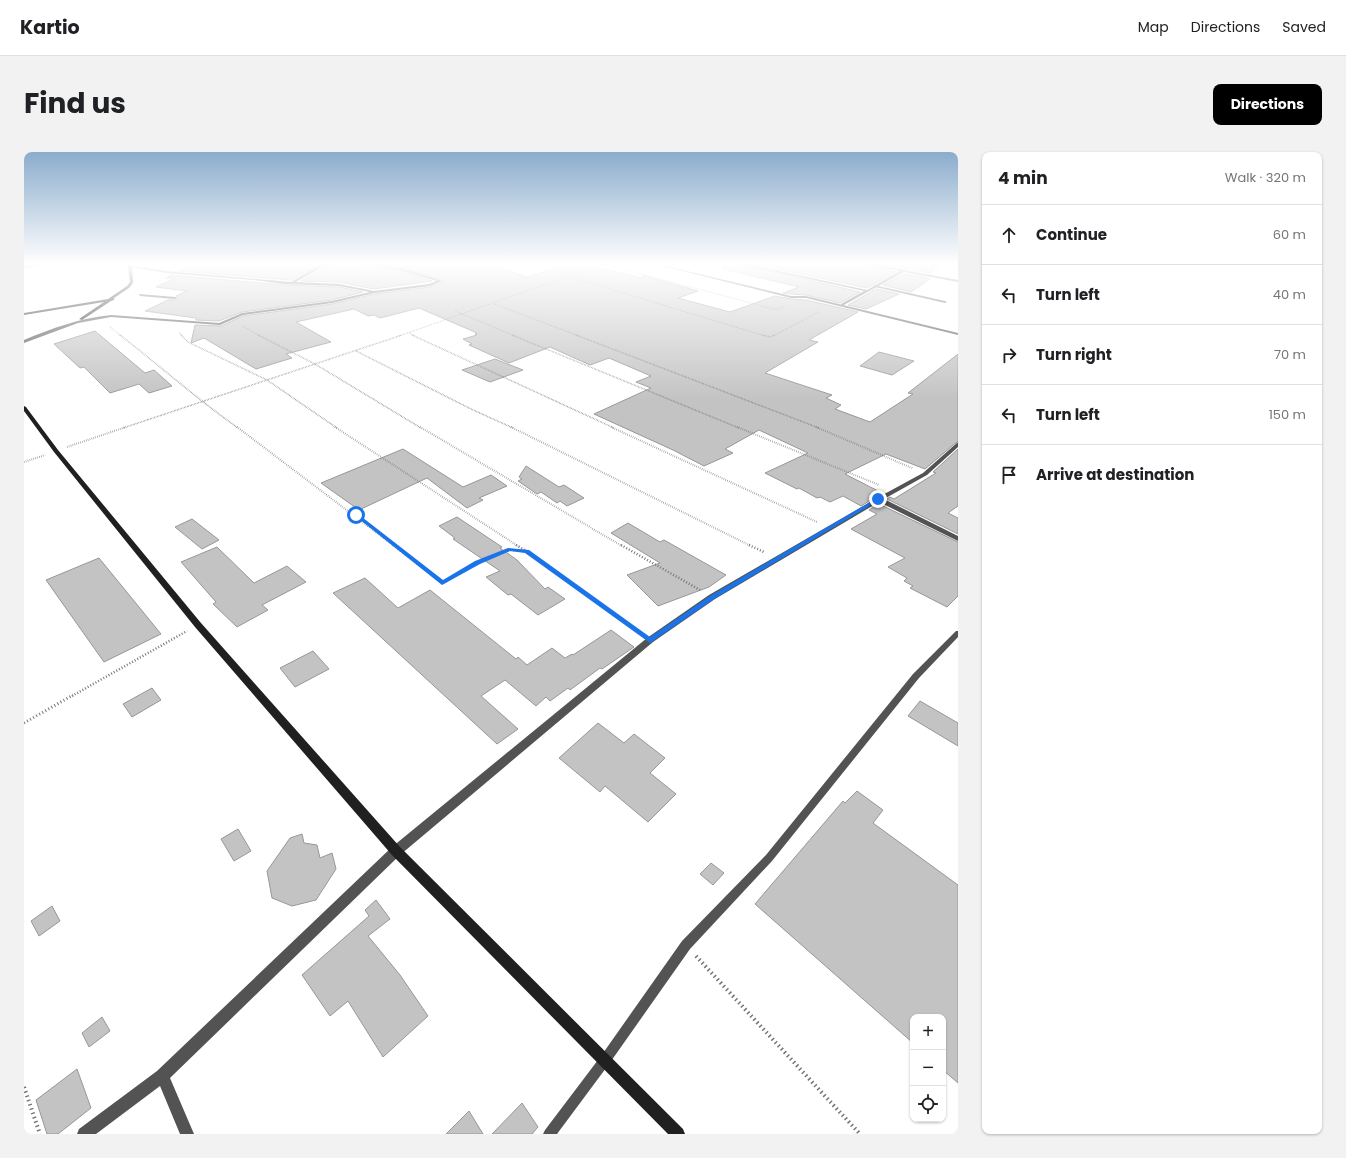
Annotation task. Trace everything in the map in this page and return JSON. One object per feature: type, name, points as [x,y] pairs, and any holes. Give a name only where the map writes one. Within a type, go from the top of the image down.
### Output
[{"type":"street","points":[[24,314],[55,309]]},
{"type":"street","points":[[81,319],[97,309]]},
{"type":"street","points":[[24,342],[63,325],[81,319],[96,317],[111,316],[220,324],[230,321],[242,314],[286,309]]},
{"type":"street","points":[[24,408],[56,451],[198,625],[396,851],[678,1134]]},
{"type":"street","points":[[84,1134],[162,1076],[396,851],[650,640],[712,597],[829,527],[925,474],[958,444]]},
{"type":"street","points":[[878,499],[958,539]]},
{"type":"street","points":[[162,1076],[187,1134]]},
{"type":"lane","points":[[857,309],[958,334]]},
{"type":"lane","points":[[549,1134],[605,1060],[686,945],[769,858],[916,676],[958,633]]},
{"type":"path","points":[[24,462],[200,401],[356,351],[480,309]]},
{"type":"path","points":[[507,309],[771,408],[858,443],[925,474]]},
{"type":"path","points":[[677,309],[770,337],[825,309]]},
{"type":"path","points":[[455,311],[893,491]]},
{"type":"path","points":[[96,317],[174,377],[200,401],[290,466],[442,583],[478,562],[510,550],[527,552]]},
{"type":"path","points":[[168,320],[188,342],[267,380],[350,437],[527,552],[650,640]]},
{"type":"path","points":[[230,321],[315,364],[520,487],[712,597]]},
{"type":"path","points":[[409,333],[829,527]]},
{"type":"path","points":[[356,351],[471,409],[529,435],[777,558]]},
{"type":"path","points":[[24,723],[198,625]]},
{"type":"path","points":[[686,945],[860,1134]]},
{"type":"path","points":[[24,1088],[40,1134]]},
{"type":"building","points":[[150,309],[266,309],[242,312],[219,321],[196,320],[196,318],[145,311]]},
{"type":"building","points":[[296,309],[416,309],[380,318],[374,315],[368,316],[354,309],[296,322],[331,342],[286,354],[292,358],[256,369],[204,338],[191,343],[195,325],[221,326],[243,316]]},
{"type":"building","points":[[421,309],[718,309],[730,312],[739,309],[844,309],[858,312],[809,340],[818,342],[765,373],[832,395],[826,398],[841,405],[835,409],[870,422],[913,394],[908,393],[958,354],[958,441],[925,469],[886,454],[845,474],[882,493],[861,506],[843,496],[830,502],[820,497],[817,498],[799,488],[797,489],[765,473],[808,453],[759,430],[725,449],[733,453],[704,466],[673,450],[594,414],[651,388],[636,382],[651,376],[609,358],[590,365],[550,347],[509,363],[469,345],[472,344],[463,339],[477,335],[475,334],[477,333]]},
{"type":"building","points":[[95,331],[145,373],[154,370],[172,386],[149,393],[139,384],[110,393],[84,367],[80,368],[54,344]]},
{"type":"building","points":[[879,352],[914,361],[892,375],[860,366]]},
{"type":"building","points":[[495,359],[523,370],[490,382],[462,370]]},
{"type":"building","points":[[403,449],[463,487],[491,475],[507,486],[479,498],[483,500],[467,508],[427,478],[359,510],[321,483]]},
{"type":"building","points":[[958,449],[958,506],[948,513],[958,518],[958,534],[887,499],[890,497],[894,499],[936,473],[933,472]]},
{"type":"building","points":[[526,466],[559,487],[564,485],[584,498],[567,506],[560,501],[557,503],[541,492],[537,494],[518,481],[522,479],[519,477]]},
{"type":"building","points":[[879,504],[958,542],[958,596],[947,607],[910,588],[913,586],[904,581],[907,578],[888,567],[905,558],[851,529],[877,514],[869,510]]},
{"type":"building","points":[[457,517],[502,547],[500,548],[517,560],[545,589],[548,587],[565,599],[538,615],[511,594],[508,595],[486,577],[500,571],[453,539],[455,538],[439,526]]},
{"type":"building","points":[[192,519],[219,540],[202,549],[175,527]]},
{"type":"building","points":[[628,523],[660,542],[664,540],[726,575],[709,587],[658,606],[627,575],[660,563],[611,533]]},
{"type":"building","points":[[217,547],[254,583],[287,566],[306,582],[262,605],[268,610],[237,627],[213,604],[216,602],[181,562]]},
{"type":"building","points":[[99,558],[161,634],[104,662],[46,580]]},
{"type":"building","points":[[365,578],[398,608],[430,590],[516,659],[518,657],[527,665],[552,648],[565,658],[572,654],[573,655],[611,630],[634,647],[602,669],[600,668],[570,690],[568,688],[550,701],[546,697],[536,706],[505,680],[481,696],[518,729],[497,744],[333,593]]},
{"type":"building","points":[[313,651],[329,669],[295,687],[280,668]]},
{"type":"building","points":[[152,688],[161,700],[132,717],[123,704]]},
{"type":"building","points":[[920,701],[958,723],[958,746],[908,716]]},
{"type":"building","points":[[598,723],[624,743],[634,734],[665,758],[650,773],[676,794],[648,822],[605,786],[600,792],[559,758]]},
{"type":"building","points":[[857,791],[883,810],[873,823],[958,885],[958,1083],[946,1073],[946,1014],[910,1014],[910,1040],[755,904],[843,801],[845,803]]},
{"type":"building","points":[[238,829],[251,851],[234,861],[221,839]]},
{"type":"building","points":[[302,834],[304,843],[317,845],[320,858],[332,853],[336,869],[316,900],[292,906],[272,898],[267,871],[290,838]]},
{"type":"building","points":[[711,863],[724,873],[713,885],[700,874]]},
{"type":"building","points":[[376,900],[390,919],[368,936],[400,975],[428,1016],[383,1057],[348,1001],[330,1016],[302,975],[369,916],[365,910]]},
{"type":"building","points":[[52,906],[60,921],[39,936],[31,921]]},
{"type":"building","points":[[102,1017],[110,1031],[89,1047],[82,1033]]},
{"type":"building","points":[[77,1069],[91,1108],[58,1134],[47,1134],[36,1100]]},
{"type":"building","points":[[522,1103],[538,1127],[532,1134],[492,1134]]},
{"type":"building","points":[[469,1111],[483,1134],[446,1134]]},
{"type":"route","points":[[356,515],[442,583],[478,562],[510,550],[527,552],[650,640],[712,597],[878,499]]}]
